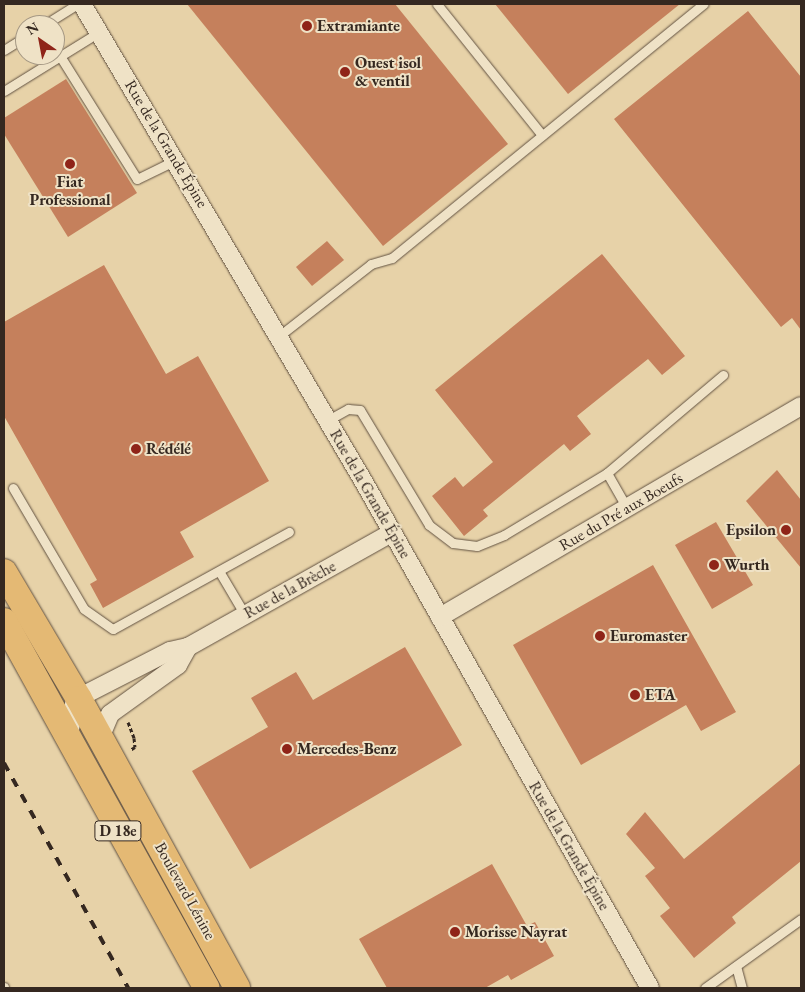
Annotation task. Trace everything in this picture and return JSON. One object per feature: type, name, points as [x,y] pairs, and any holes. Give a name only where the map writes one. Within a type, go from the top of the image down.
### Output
[{"type":"main road","name":"Boulevard Lénine","points":[[4,572],[89,716],[237,988]]},
{"type":"main road","name":"Boulevard Lénine","points":[[4,621],[207,988]]},
{"type":"street","name":"Rue de la Grande Épine","points":[[82,4],[176,160],[328,420],[650,988]]},
{"type":"street","name":"Rue du Pré aux Boeufs","points":[[440,618],[800,409]]},
{"type":"street","name":"Rue de la Brèche","points":[[89,716],[170,651],[188,647],[392,533]]},
{"type":"street","name":"Rue de la Brèche","points":[[89,716],[178,665],[188,647]]},
{"type":"street","name":"Boulevard Lénine","points":[[48,698],[89,716]]},
{"type":"street","points":[[69,741],[89,716]]},
{"type":"lane","points":[[60,15],[78,4]]},
{"type":"lane","points":[[437,4],[542,136]]},
{"type":"lane","points":[[279,336],[371,264],[392,258],[703,4]]},
{"type":"lane","points":[[65,53],[99,32]]},
{"type":"lane","points":[[4,50],[15,43]]},
{"type":"lane","points":[[65,64],[136,179],[176,160]]},
{"type":"lane","points":[[4,91],[46,65]]},
{"type":"lane","points":[[328,420],[348,409],[360,410],[429,525],[463,546],[504,535],[607,473],[723,375]]},
{"type":"lane","points":[[607,473],[628,508]]},
{"type":"lane","points":[[13,488],[84,609],[106,626],[122,627],[289,532]]},
{"type":"lane","points":[[219,572],[245,615]]},
{"type":"lane","points":[[705,988],[801,919]]},
{"type":"lane","points":[[736,966],[742,988]]},
{"type":"building","points":[[187,4],[395,4],[508,144],[383,246]]},
{"type":"building","points":[[495,4],[680,4],[568,94]]},
{"type":"building","points":[[748,11],[801,77],[801,330],[792,318],[781,327],[614,119]]},
{"type":"building","name":"Fiat Professional","points":[[66,79],[137,193],[68,237],[4,134],[4,118]]},
{"type":"building","points":[[327,241],[344,260],[312,286],[296,267]]},
{"type":"building","points":[[602,254],[685,356],[662,375],[648,359],[577,416],[591,434],[570,451],[564,444],[483,510],[488,516],[464,536],[432,496],[455,477],[463,487],[493,462],[435,390]]},
{"type":"building","name":"Rédélé","points":[[104,265],[166,374],[198,356],[269,481],[180,532],[194,557],[103,608],[90,584],[97,580],[4,416],[4,322]]},
{"type":"building","name":"Epsilon","points":[[777,470],[801,500],[801,568],[746,501]]},
{"type":"building","name":"Wurth","points":[[716,522],[753,585],[712,609],[675,545]]},
{"type":"building","points":[[653,565],[736,712],[701,731],[686,705],[581,765],[513,645]]},
{"type":"building","points":[[405,647],[462,745],[250,869],[192,771],[268,727],[251,698],[296,672],[313,700]]},
{"type":"building","points":[[801,763],[801,861],[732,917],[736,923],[694,958],[660,916],[670,908],[645,876],[655,868],[626,834],[645,812],[684,859]]},
{"type":"building","name":"Morisse Nayrat","points":[[492,864],[527,926],[535,922],[554,956],[511,980],[508,975],[485,988],[387,988],[359,939]]},
{"type":"railway","points":[[4,763],[128,988]]},
{"type":"place","name":"Extramiante","points":[[307,26]]},
{"type":"place","name":"Ouest isol & ventil","points":[[345,72]]},
{"type":"place","name":"Fiat Professional","points":[[70,164]]},
{"type":"place","name":"Rédélé","points":[[136,449]]},
{"type":"place","name":"Epsilon","points":[[786,530]]},
{"type":"place","name":"Wurth","points":[[714,565]]},
{"type":"place","name":"Euromaster","points":[[600,636]]},
{"type":"place","name":"ETA","points":[[635,695]]},
{"type":"place","name":"Mercedes-Benz","points":[[287,749]]},
{"type":"place","name":"Morisse Nayrat","points":[[455,932]]}]
